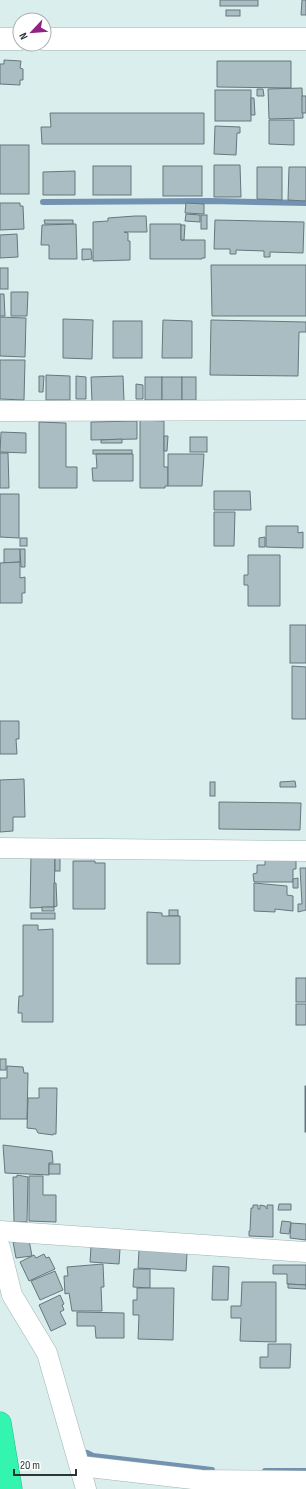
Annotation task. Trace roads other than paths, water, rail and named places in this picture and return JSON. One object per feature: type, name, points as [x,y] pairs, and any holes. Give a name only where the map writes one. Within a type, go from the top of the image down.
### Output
[{"type":"highway","points":[[0,1423],[11,1489]]},
{"type":"street","points":[[0,39],[12,39]]},
{"type":"street","points":[[52,39],[306,39]]},
{"type":"street","points":[[0,411],[306,410]]},
{"type":"street","points":[[0,848],[306,851]]},
{"type":"street","points":[[0,1231],[306,1252]]},
{"type":"street","points":[[0,1247],[12,1295],[47,1353],[86,1489]]},
{"type":"street","points":[[80,1466],[202,1480],[306,1481]]},
{"type":"waterway","points":[[43,202],[210,201],[306,203]]},
{"type":"waterway","points":[[87,1453],[93,1456],[212,1470]]},
{"type":"waterway","points":[[265,1471],[306,1471]]}]
